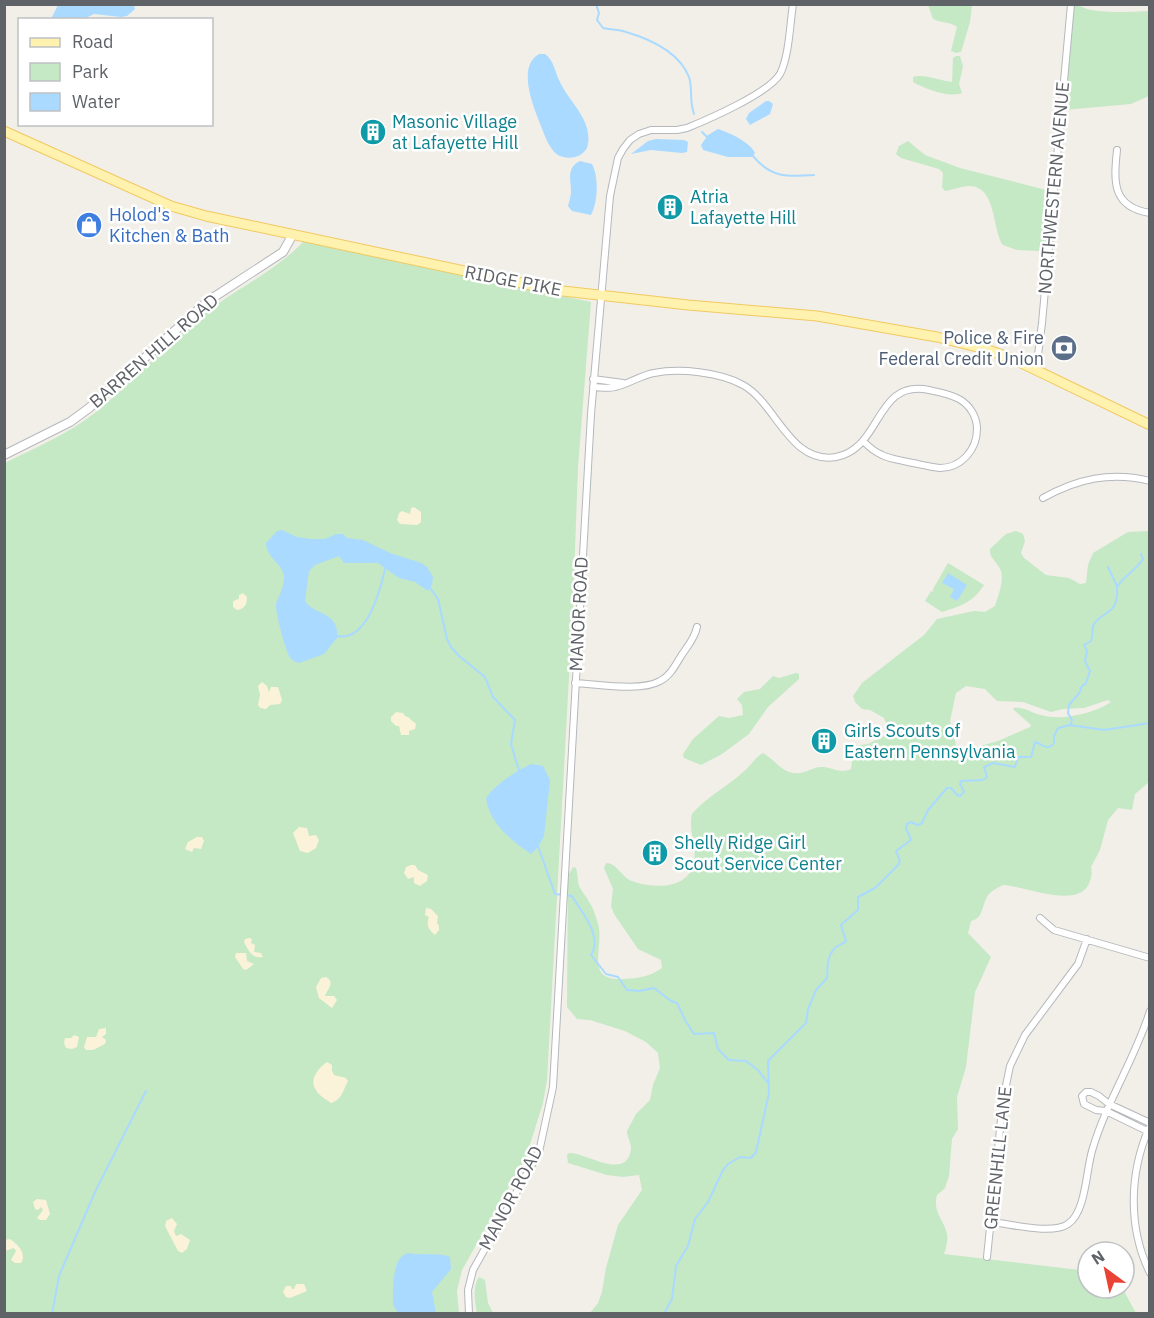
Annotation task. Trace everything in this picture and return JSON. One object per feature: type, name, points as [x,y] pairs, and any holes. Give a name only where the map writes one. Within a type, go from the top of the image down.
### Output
[{"type":"main road","name":"RIDGE PIKE","points":[[4,131],[181,210],[554,290],[840,319],[937,337],[985,349],[1011,358],[1149,425]]},
{"type":"street","name":"MANOR ROAD","points":[[469,1314],[468,1290],[473,1270],[533,1165],[542,1140],[551,1100],[556,1058],[593,379],[610,196],[616,164],[622,149],[639,134],[651,130],[687,128],[768,87],[779,74],[783,64],[793,4]]},
{"type":"street","name":"NORTHWESTERN AVENUE","points":[[1036,371],[1071,4]]},
{"type":"street","points":[[1118,150],[1115,180],[1119,195],[1133,208],[1149,213]]},
{"type":"street","name":"BARREN HILL ROAD","points":[[4,455],[70,422],[89,408],[208,301],[283,252],[293,234]]},
{"type":"street","points":[[593,387],[612,388],[658,372],[701,372],[720,375],[740,383],[757,395],[786,433],[803,448],[813,454],[830,457],[842,455],[858,447],[864,442],[892,399],[913,388],[958,398],[971,410],[976,425],[975,440],[969,454],[955,464],[944,468],[887,457],[879,454],[864,442]]},
{"type":"street","points":[[593,379],[624,384]]},
{"type":"street","points":[[1043,498],[1066,486],[1094,477],[1120,476],[1149,481]]},
{"type":"street","points":[[575,683],[636,686],[654,684],[667,676],[674,668],[695,635],[697,627]]},
{"type":"street","points":[[1040,918],[1054,930],[1149,958]]},
{"type":"street","name":"GREENHILL LANE","points":[[987,1257],[1003,1100],[1010,1066],[1025,1035],[1078,964],[1087,939]]},
{"type":"street","points":[[991,1222],[1053,1229],[1063,1227],[1072,1221],[1080,1206],[1092,1152],[1106,1111],[1140,1037],[1149,1011]]},
{"type":"street","points":[[1086,1092],[1091,1092],[1149,1127],[1085,1105],[1082,1096],[1086,1092]]},
{"type":"street","points":[[1149,1127],[1137,1167],[1134,1206],[1138,1240],[1149,1273]]},
{"type":"green space","points":[[928,5],[972,5],[970,22],[961,52],[951,51],[957,27],[933,19]]},
{"type":"green space","points":[[1073,5],[1105,12],[1149,11],[1149,96],[1131,104],[1064,110]]},
{"type":"green space","points":[[960,56],[963,66],[959,84],[962,93],[944,94],[913,82],[913,77],[922,76],[952,82],[953,58]]},
{"type":"green space","points":[[908,141],[925,155],[960,168],[1046,190],[1049,196],[1046,240],[1043,248],[1038,251],[1017,250],[1003,245],[985,193],[969,186],[945,191],[942,187],[943,173],[939,169],[901,158],[896,154],[899,146]]},
{"type":"green space","points":[[304,241],[591,302],[578,467],[573,604],[547,1080],[543,1103],[526,1157],[462,1270],[457,1291],[459,1313],[5,1313],[5,463],[64,434],[86,420],[191,325],[217,304],[269,270]]},
{"type":"green space","points":[[1016,531],[1023,534],[1025,541],[1021,553],[1024,558],[1046,575],[1069,578],[1080,584],[1086,583],[1088,565],[1093,553],[1128,532],[1149,531],[1149,782],[1135,794],[1132,810],[1118,808],[1108,820],[1100,850],[1091,867],[1091,879],[1085,890],[1064,896],[1003,885],[990,893],[979,917],[971,921],[968,933],[991,957],[975,992],[966,1067],[957,1097],[958,1129],[952,1139],[949,1176],[945,1188],[937,1195],[936,1201],[937,1211],[947,1234],[944,1254],[1076,1270],[1076,1300],[1129,1300],[1136,1313],[590,1313],[598,1303],[602,1292],[618,1225],[642,1190],[639,1175],[623,1177],[607,1175],[568,1163],[567,1155],[576,1154],[614,1165],[628,1159],[631,1149],[627,1131],[636,1114],[650,1100],[660,1068],[658,1053],[646,1042],[625,1031],[590,1020],[577,1019],[567,1007],[568,876],[573,867],[576,868],[579,886],[594,912],[599,933],[599,969],[603,974],[611,978],[634,978],[648,975],[662,968],[661,960],[638,949],[614,914],[611,906],[613,889],[604,868],[606,863],[613,865],[628,879],[641,884],[669,885],[686,877],[691,871],[695,855],[691,826],[692,814],[746,770],[763,753],[788,772],[803,772],[820,767],[841,771],[851,769],[854,746],[868,744],[884,736],[887,726],[884,718],[870,710],[862,709],[853,696],[862,683],[924,635],[937,619],[974,611],[985,612],[995,606],[1002,575],[990,549],[1006,534]],"holes":[[[966,686],[985,689],[997,701],[1023,702],[1051,712],[1084,708],[1108,700],[1111,702],[1095,710],[1067,717],[1049,717],[1021,708],[1013,708],[1031,725],[1030,727],[998,741],[966,750],[956,745],[950,721],[956,693]]]},
{"type":"green space","points":[[948,563],[984,585],[966,603],[942,612],[925,601],[931,591],[933,592]]},
{"type":"green space","points":[[799,674],[799,679],[768,707],[749,734],[722,754],[701,765],[684,758],[683,754],[693,739],[719,716],[729,718],[743,715],[742,705],[737,699],[744,692],[760,689],[773,676],[779,678]]},
{"type":"green space","points":[[479,1277],[485,1280],[488,1303],[493,1313],[477,1313],[475,1290]]},
{"type":"sand","points":[[414,507],[421,512],[421,522],[417,525],[400,524],[397,520],[399,513],[402,511],[410,514],[411,508]]},
{"type":"sand","points":[[243,593],[247,597],[246,604],[242,609],[237,610],[233,607],[233,602]]},
{"type":"sand","points":[[262,682],[267,686],[269,692],[271,687],[278,687],[282,700],[280,704],[270,705],[266,709],[260,708],[258,686]]},
{"type":"sand","points":[[396,712],[403,713],[416,724],[415,729],[409,731],[409,735],[401,735],[399,726],[391,721],[391,717]]},
{"type":"sand","points":[[299,827],[307,828],[309,836],[316,835],[319,840],[316,848],[308,853],[300,851],[293,833]]},
{"type":"sand","points":[[202,837],[204,841],[201,849],[194,848],[192,852],[185,849],[188,842]]},
{"type":"sand","points":[[415,865],[418,870],[428,875],[427,881],[420,886],[414,883],[414,877],[408,879],[404,873],[406,867]]},
{"type":"sand","points":[[426,908],[431,909],[438,916],[439,930],[435,935],[428,927],[429,917],[425,915]]},
{"type":"sand","points":[[249,938],[255,945],[254,952],[261,953],[263,957],[256,957],[249,951],[244,942]]},
{"type":"sand","points":[[236,953],[246,953],[247,961],[254,964],[246,970],[243,969],[235,957]]},
{"type":"sand","points":[[326,977],[331,984],[325,996],[334,996],[337,1000],[332,1008],[319,998],[316,987],[321,978]]},
{"type":"sand","points":[[106,1028],[106,1034],[102,1037],[106,1040],[105,1044],[93,1050],[86,1050],[84,1047],[87,1037],[96,1037],[99,1029]]},
{"type":"sand","points":[[74,1035],[79,1037],[77,1047],[66,1048],[65,1038],[71,1038]]},
{"type":"sand","points":[[327,1062],[332,1065],[334,1075],[346,1078],[348,1081],[340,1097],[331,1103],[317,1092],[313,1082],[318,1070]]},
{"type":"sand","points":[[37,1199],[46,1200],[50,1214],[46,1220],[37,1218],[43,1210],[41,1207],[38,1210],[35,1209],[33,1202]]},
{"type":"sand","points":[[172,1218],[177,1224],[174,1231],[176,1236],[181,1234],[190,1240],[187,1249],[182,1253],[178,1251],[165,1226],[166,1221]]},
{"type":"sand","points":[[10,1239],[22,1253],[21,1263],[11,1260],[16,1251],[14,1248],[5,1251],[5,1240]]},
{"type":"sand","points":[[296,1284],[304,1284],[307,1291],[290,1298],[286,1297],[283,1292],[286,1286],[294,1289]]},
{"type":"water","points":[[58,5],[134,5],[135,9],[127,16],[121,17],[94,14],[86,18],[52,18]]},
{"type":"water","points":[[539,54],[545,54],[550,60],[587,127],[587,148],[576,157],[562,157],[553,151],[534,108],[530,95],[528,71],[532,61]]},
{"type":"water","points":[[766,101],[773,104],[770,114],[750,125],[746,119],[749,113]]},
{"type":"water","points":[[718,129],[734,135],[755,153],[752,157],[728,157],[703,150],[701,145],[708,135]]},
{"type":"water","points":[[684,140],[688,142],[687,152],[651,150],[631,154],[648,141]]},
{"type":"water","points":[[580,161],[592,164],[596,176],[596,197],[591,215],[572,211],[568,206],[571,194],[571,170]]},
{"type":"water","points":[[282,530],[297,537],[311,539],[325,539],[336,534],[343,534],[347,538],[363,540],[390,553],[421,563],[427,567],[433,577],[432,585],[428,591],[415,582],[399,578],[378,563],[344,563],[339,556],[315,565],[309,571],[305,601],[309,606],[330,618],[337,629],[337,638],[324,654],[298,663],[289,655],[277,615],[276,604],[283,587],[283,572],[269,553],[266,543],[277,531]]},
{"type":"water","points":[[948,573],[967,585],[957,601],[950,597],[954,589],[942,583]]},
{"type":"water","points":[[532,764],[543,766],[550,780],[544,836],[531,854],[509,837],[497,824],[486,799],[493,789],[506,779]]},
{"type":"water","points":[[409,1253],[450,1257],[451,1269],[432,1292],[436,1313],[398,1313],[393,1305],[396,1267],[403,1255]]},
{"type":"waterway","points":[[596,4],[599,13],[597,20],[603,28],[645,38],[678,60],[689,77],[694,114]]},
{"type":"waterway","points":[[702,132],[709,139]]},
{"type":"waterway","points":[[753,156],[766,169],[773,172],[788,176],[814,175]]},
{"type":"waterway","points":[[664,1314],[672,1299],[676,1266],[688,1246],[695,1219],[708,1202],[728,1164],[740,1157],[751,1158],[756,1152],[769,1093],[768,1061],[806,1023],[808,1009],[816,990],[827,978],[831,952],[846,941],[841,925],[858,910],[858,897],[875,888],[898,865],[900,861],[896,851],[911,840],[906,828],[907,824],[922,823],[928,810],[947,788],[951,788],[960,796],[964,792],[961,781],[983,780],[987,777],[984,767],[993,763],[1015,767],[1018,757],[1031,757],[1035,742],[1049,747],[1054,743],[1054,736],[1058,728],[1070,725],[1072,720],[1068,713],[1069,705],[1086,683],[1090,671],[1085,661],[1087,651],[1084,645],[1091,641],[1096,621],[1112,609],[1117,597],[1117,587],[1143,559],[1141,554]]},
{"type":"waterway","points":[[1108,567],[1117,586]]},
{"type":"waterway","points":[[337,636],[347,636],[364,623],[376,601],[385,569]]},
{"type":"waterway","points":[[430,588],[438,599],[451,647],[485,677],[493,697],[515,720],[511,744],[519,771]]},
{"type":"waterway","points":[[1070,725],[1104,730],[1150,723]]},
{"type":"waterway","points":[[538,846],[555,894],[572,896],[590,925],[594,940],[591,955],[606,974],[618,977],[627,990],[639,991],[654,988],[677,1003],[694,1034],[714,1033],[718,1049],[729,1060],[746,1061],[758,1070],[768,1083]]},
{"type":"waterway","points":[[52,1314],[59,1276],[95,1192],[146,1091]]},
{"type":"place","name":"Masonic Village at Lafayette Hill","points":[[373,132]]},
{"type":"place","name":"Atria Lafayette Hill","points":[[670,207]]},
{"type":"place","name":"Holod's Kitchen & Bath","points":[[89,225]]},
{"type":"place","name":"Police & Fire Federal Credit Union","points":[[1064,348]]},
{"type":"place","name":"Girls Scouts of Eastern Pennsylvania","points":[[824,741]]},
{"type":"place","name":"Shelly Ridge Girl Scout Service Center","points":[[655,853]]}]
